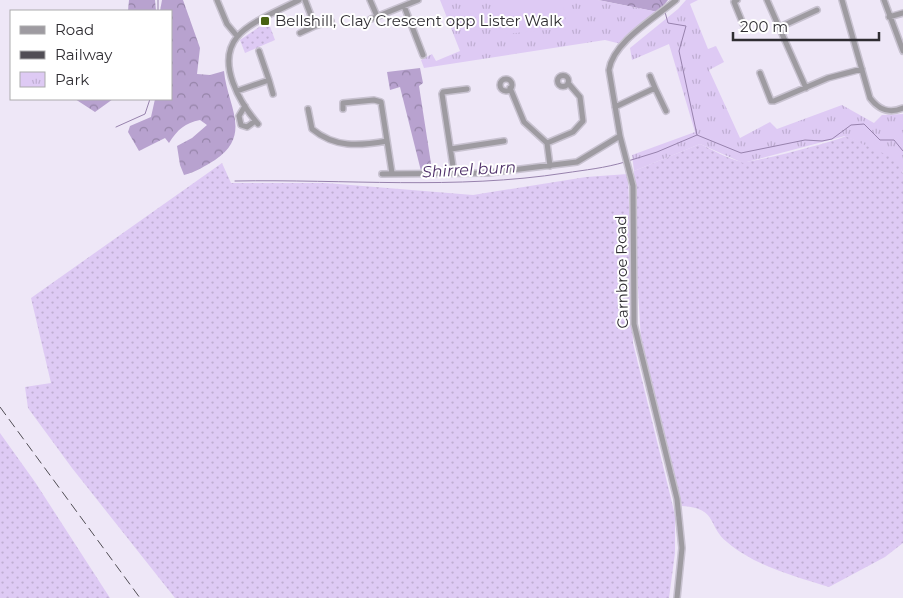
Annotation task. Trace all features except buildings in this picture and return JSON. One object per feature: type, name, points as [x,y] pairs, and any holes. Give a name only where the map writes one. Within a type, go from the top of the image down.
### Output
[{"type":"street","points":[[217,0],[227,24],[237,36]]},
{"type":"street","points":[[245,106],[239,116],[241,125],[247,127],[257,123],[237,91],[230,65],[230,50],[237,36],[254,24],[299,0]]},
{"type":"street","points":[[305,0],[316,26]]},
{"type":"street","points":[[370,0],[374,18],[418,0]]},
{"type":"street","name":"Carnbroe Road","points":[[676,0],[619,48],[610,64],[609,77],[620,136],[633,186],[634,324],[677,498],[682,548],[678,598]]},
{"type":"street","points":[[737,0],[734,2],[743,24]]},
{"type":"street","points":[[767,0],[806,88]]},
{"type":"street","points":[[842,0],[870,98],[876,106],[888,111],[903,108]]},
{"type":"street","points":[[884,0],[903,51]]},
{"type":"street","points":[[404,6],[423,55]]},
{"type":"street","points":[[780,27],[816,10]]},
{"type":"street","points":[[889,17],[903,13]]},
{"type":"street","points":[[300,34],[330,21]]},
{"type":"street","points":[[259,51],[273,94]]},
{"type":"street","points":[[760,73],[771,101],[828,78],[862,69]]},
{"type":"street","points":[[650,76],[666,111]]},
{"type":"street","points":[[237,91],[268,80]]},
{"type":"street","points":[[547,143],[573,132],[583,122],[580,96],[568,83]]},
{"type":"street","points":[[510,88],[524,122],[547,143],[550,166]]},
{"type":"street","points":[[615,107],[655,88]]},
{"type":"street","points":[[454,174],[451,148],[448,142],[443,92],[467,89]]},
{"type":"street","points":[[343,109],[343,103],[380,100],[392,173]]},
{"type":"street","points":[[308,109],[312,129],[324,138],[350,146],[387,141]]},
{"type":"street","points":[[382,174],[454,174],[519,171],[582,161],[612,139],[620,136]]},
{"type":"street","points":[[451,148],[504,141]]},
{"type":"green space","points":[[129,0],[155,0],[156,10],[128,10]]},
{"type":"green space","points":[[162,0],[183,0],[200,48],[197,74],[210,75],[224,71],[235,119],[233,140],[226,150],[204,167],[184,175],[180,165],[177,146],[192,138],[207,125],[200,120],[190,123],[179,130],[169,143],[165,138],[139,151],[128,132],[130,126],[151,117],[155,100],[172,100],[172,10],[160,10]]},
{"type":"green space","points":[[440,0],[598,0],[658,12],[621,44],[605,40],[424,68],[421,60],[432,54],[436,61],[460,51]]},
{"type":"green space","points":[[492,0],[563,0],[566,28],[495,35]]},
{"type":"green space","points":[[598,0],[668,0],[658,12]]},
{"type":"green space","points":[[686,0],[698,0],[690,4],[708,49],[716,46],[724,62],[709,70],[740,138],[770,122],[777,129],[842,105],[874,123],[882,115],[903,114],[903,173],[896,159],[845,136],[743,163],[700,144],[634,171],[632,155],[695,132],[669,44],[632,60],[630,48],[678,9]]},
{"type":"green space","points":[[268,21],[275,40],[245,53],[240,40]]},
{"type":"green space","points":[[420,68],[423,83],[419,86],[432,170],[421,171],[400,87],[390,90],[387,72]]},
{"type":"green space","points":[[77,100],[112,100],[95,112]]},
{"type":"green space","points":[[846,136],[898,159],[903,174],[903,543],[885,557],[829,587],[802,579],[750,558],[721,536],[707,514],[693,507],[682,506],[641,341],[634,171],[700,144],[726,157],[748,162],[793,152]]},
{"type":"green space","points":[[222,163],[231,183],[326,183],[473,195],[586,177],[628,174],[633,343],[675,515],[675,553],[669,598],[175,598],[72,468],[28,408],[25,387],[51,383],[31,298]]},
{"type":"green space","points":[[0,433],[35,482],[110,598],[0,598]]},
{"type":"waterway","name":"Shirrel burn","points":[[158,0],[158,10]]},
{"type":"waterway","name":"Shirrel burn","points":[[660,0],[664,8]]},
{"type":"waterway","name":"Shirrel burn","points":[[665,12],[668,23],[686,26],[679,51],[697,135],[741,153],[805,140],[822,141],[832,139],[851,125],[864,124],[880,140],[894,140],[903,151]]},
{"type":"waterway","name":"Shirrel burn","points":[[116,127],[145,114],[150,100]]},
{"type":"waterway","name":"Shirrel burn","points":[[628,161],[657,152],[697,135]]},
{"type":"waterway","name":"Shirrel burn","points":[[235,181],[400,183],[483,181],[565,173],[625,162]]},
{"type":"railway","points":[[0,407],[140,598]]},
{"type":"place","name":"Bellshill, Clay Crescent opp Lister Walk","points":[[265,21]]}]
